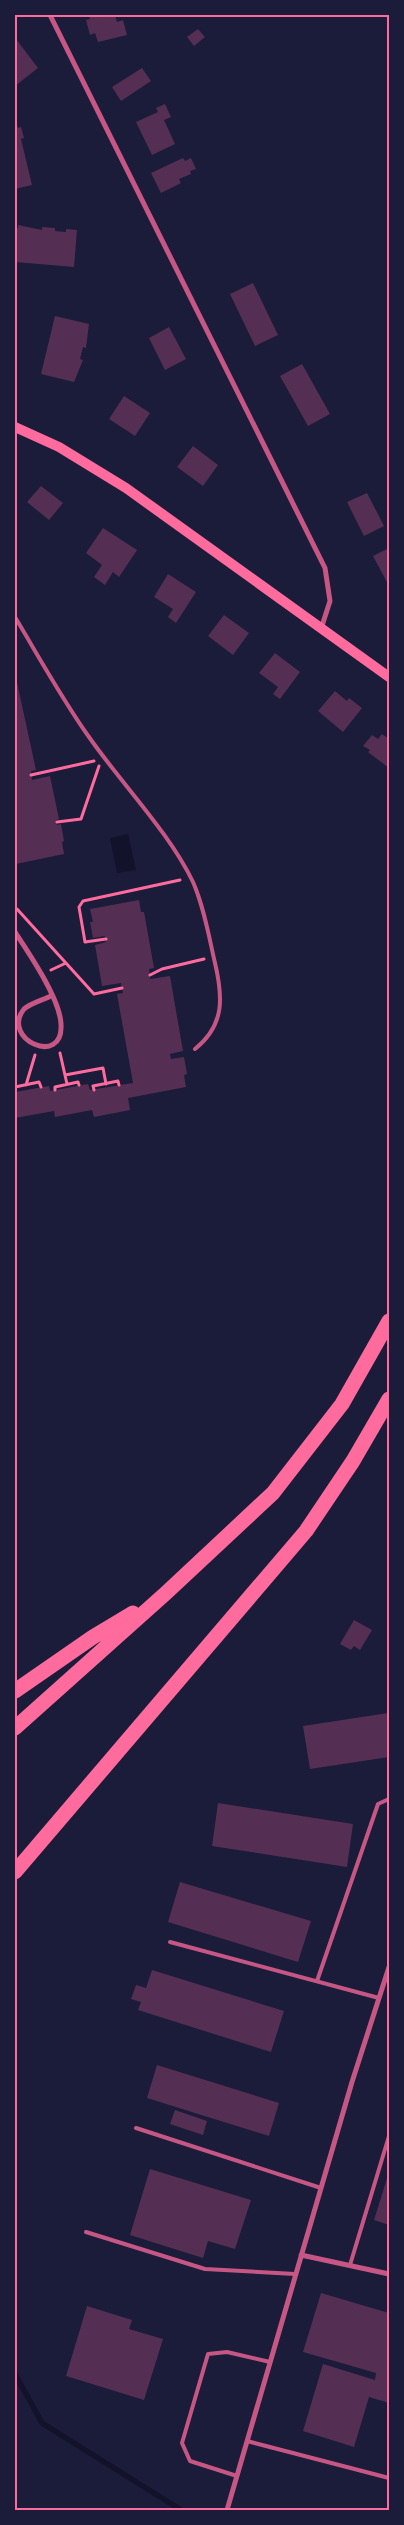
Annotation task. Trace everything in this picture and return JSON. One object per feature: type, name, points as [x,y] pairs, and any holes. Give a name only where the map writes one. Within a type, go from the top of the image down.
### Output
[{"type":"highway","points":[[15,1728],[273,1493],[342,1404],[389,1321]]},
{"type":"highway","points":[[15,1872],[306,1530],[353,1460],[389,1399]]},
{"type":"highway","points":[[15,1691],[93,1637],[166,1592]]},
{"type":"main road","points":[[15,427],[59,447],[126,488],[389,677]]},
{"type":"street","points":[[50,15],[325,568],[330,601],[321,629]]},
{"type":"street","points":[[15,932],[33,959],[52,996],[61,1022],[61,1031],[53,1042],[38,1047],[28,1044],[21,1037],[18,1029],[18,1020],[25,1008],[52,996]]},
{"type":"street","points":[[227,2510],[301,2255],[389,1967]]},
{"type":"street","points":[[301,2255],[389,2274]]},
{"type":"lane","points":[[15,617],[88,737],[144,809],[190,878],[198,895],[214,957],[221,1002],[214,1027],[195,1049]]},
{"type":"lane","points":[[317,1982],[378,1804],[389,1799]]},
{"type":"lane","points":[[170,1942],[379,1998]]},
{"type":"lane","points":[[136,2128],[321,2188]]},
{"type":"lane","points":[[350,2266],[389,2136]]},
{"type":"lane","points":[[86,2232],[205,2269],[296,2274]]},
{"type":"lane","points":[[237,2476],[190,2461],[182,2443],[205,2363],[208,2354],[227,2352],[270,2362]]},
{"type":"lane","points":[[247,2441],[389,2478]]},
{"type":"path","points":[[31,776],[98,760],[99,765],[81,818],[57,822]]},
{"type":"path","points":[[106,939],[85,942],[79,907],[83,901],[190,878]]},
{"type":"path","points":[[15,910],[17,909],[94,994],[122,988]]},
{"type":"path","points":[[150,975],[162,969],[214,957]]},
{"type":"path","points":[[53,1042],[60,1054],[67,1084]]},
{"type":"path","points":[[26,1085],[38,1047]]},
{"type":"path","points":[[65,1075],[103,1068],[106,1084]]},
{"type":"path","points":[[94,1090],[93,1086],[118,1081],[119,1085]]},
{"type":"path","points":[[15,1092],[16,1087],[40,1082],[41,1087]]},
{"type":"path","points":[[55,1090],[54,1087],[67,1084],[78,1082],[79,1085]]},
{"type":"shaded area","points":[[128,834],[136,870],[117,873],[110,838]]},
{"type":"building","points":[[89,15],[115,15],[117,22],[123,20],[127,35],[98,42],[95,33],[90,35],[86,20],[90,19]]},
{"type":"building","points":[[198,29],[205,37],[194,46],[187,37]]},
{"type":"building","points":[[15,40],[38,68],[15,86]]},
{"type":"building","points":[[142,68],[151,81],[121,101],[112,87]]},
{"type":"building","points":[[165,104],[171,117],[164,120],[175,144],[152,155],[136,122],[158,112],[156,108]]},
{"type":"building","points":[[15,119],[18,128],[21,127],[24,138],[21,139],[32,185],[15,189]]},
{"type":"building","points":[[183,158],[185,161],[191,158],[196,169],[190,171],[191,174],[179,179],[181,183],[161,193],[151,173]]},
{"type":"building","points":[[18,225],[42,230],[42,227],[55,228],[55,231],[66,232],[66,229],[77,230],[74,267],[15,262],[15,228],[18,228]]},
{"type":"building","points":[[253,283],[278,335],[255,346],[230,294]]},
{"type":"building","points":[[55,316],[89,324],[86,348],[83,347],[80,359],[83,360],[74,382],[41,374]]},
{"type":"building","points":[[169,327],[186,359],[165,370],[149,338]]},
{"type":"building","points":[[302,364],[330,414],[308,426],[280,376]]},
{"type":"building","points":[[124,396],[150,413],[135,436],[109,419]]},
{"type":"building","points":[[193,446],[218,465],[203,486],[177,467]]},
{"type":"building","points":[[41,486],[63,503],[49,520],[27,502]]},
{"type":"building","points":[[367,493],[384,526],[364,536],[347,502]]},
{"type":"building","points":[[103,528],[137,550],[119,577],[113,572],[105,585],[94,577],[102,565],[86,553]]},
{"type":"building","points":[[389,548],[389,586],[373,556]]},
{"type":"building","points":[[168,574],[196,592],[176,623],[168,617],[173,609],[154,597]]},
{"type":"building","points":[[224,615],[249,633],[233,655],[208,636]]},
{"type":"building","points":[[275,653],[300,672],[280,699],[273,694],[278,687],[259,673]]},
{"type":"building","points":[[15,673],[36,770],[31,771],[32,780],[50,776],[59,819],[56,820],[57,825],[61,824],[64,841],[62,842],[64,854],[16,864]]},
{"type":"building","points":[[335,691],[347,701],[349,698],[362,708],[343,732],[318,711]]},
{"type":"building","points":[[382,734],[389,739],[389,768],[363,746],[372,735],[378,739]]},
{"type":"building","points":[[139,900],[141,912],[144,912],[154,968],[149,969],[150,979],[170,976],[183,1051],[170,1054],[171,1059],[184,1057],[187,1074],[184,1075],[186,1087],[128,1098],[130,1110],[94,1117],[92,1110],[55,1117],[54,1111],[15,1118],[15,1092],[49,1086],[50,1091],[88,1084],[90,1090],[133,1083],[117,994],[123,993],[121,983],[102,986],[95,945],[106,942],[105,936],[93,938],[90,922],[93,922],[90,909]]},
{"type":"building","points":[[354,1620],[372,1630],[360,1650],[354,1646],[351,1650],[340,1644]]},
{"type":"building","points":[[388,1713],[389,1757],[310,1769],[303,1726]]},
{"type":"building","points":[[218,1803],[353,1824],[347,1867],[212,1846]]},
{"type":"building","points":[[180,1882],[311,1921],[298,1962],[168,1922]]},
{"type":"building","points":[[152,1970],[284,2011],[271,2052],[138,2010],[141,2002],[131,1999],[136,1985],[146,1988]]},
{"type":"building","points":[[157,2065],[279,2103],[269,2136],[147,2098]]},
{"type":"building","points":[[175,2110],[207,2121],[203,2135],[170,2124]]},
{"type":"building","points":[[150,2169],[251,2200],[235,2249],[208,2241],[203,2258],[130,2235]]},
{"type":"building","points":[[389,2172],[389,2225],[374,2220]]},
{"type":"building","points":[[321,2293],[389,2313],[389,2403],[369,2397],[354,2447],[303,2431],[323,2364],[375,2380],[376,2373],[303,2352]]},
{"type":"building","points":[[87,2306],[132,2320],[129,2329],[163,2339],[144,2400],[66,2376]]},
{"type":"waterway","points":[[15,2374],[42,2423],[181,2510]]}]
